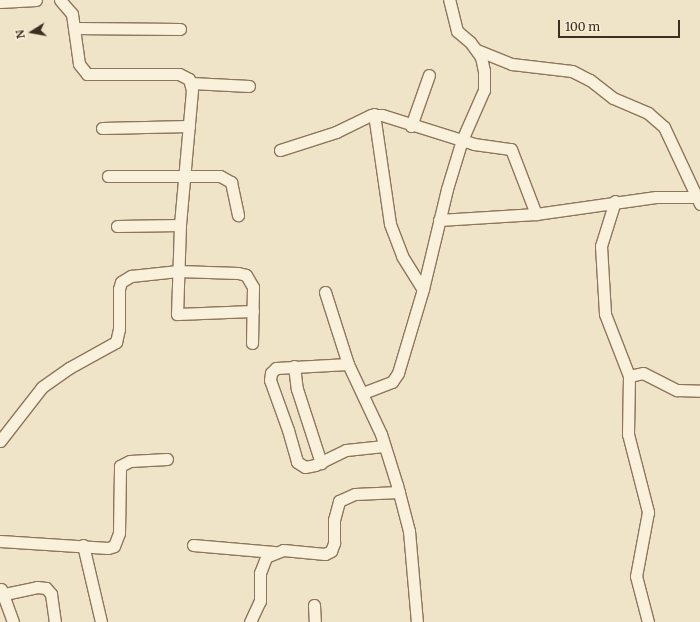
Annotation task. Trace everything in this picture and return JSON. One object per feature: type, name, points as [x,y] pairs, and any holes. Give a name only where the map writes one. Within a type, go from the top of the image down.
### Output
[{"type":"street","points":[[0,2],[36,0]]},
{"type":"street","points":[[60,0],[69,8],[74,28],[79,64],[87,74],[179,74],[185,76],[191,83],[189,126],[180,225],[177,314],[253,311]]},
{"type":"street","points":[[363,393],[392,382],[398,373],[423,289],[439,220],[462,140],[485,82],[481,57],[457,31],[449,0]]},
{"type":"street","points":[[74,28],[180,29]]},
{"type":"street","points":[[476,50],[512,64],[572,71],[590,80],[613,98],[648,112],[664,127],[698,200]]},
{"type":"street","points":[[411,126],[428,74]]},
{"type":"street","points":[[191,83],[249,86]]},
{"type":"street","points":[[280,150],[336,132],[374,114],[462,140],[511,149],[536,214]]},
{"type":"street","points":[[374,114],[390,224],[402,256],[423,289]]},
{"type":"street","points":[[102,128],[189,126]]},
{"type":"street","points":[[108,176],[184,178],[207,175],[226,178],[233,189],[238,215]]},
{"type":"street","points":[[439,220],[536,214],[615,201],[667,196],[698,200]]},
{"type":"street","points":[[615,201],[601,246],[605,314],[629,376],[628,434],[648,512],[636,576],[648,622]]},
{"type":"street","points":[[117,226],[180,225]]},
{"type":"street","points":[[0,441],[42,387],[69,368],[116,342],[119,329],[121,282],[138,274],[178,271],[238,273],[246,275],[253,287],[252,343]]},
{"type":"street","points":[[325,292],[348,364],[363,393],[384,446],[399,492],[409,531],[417,622]]},
{"type":"street","points":[[348,364],[276,368],[271,373],[270,380],[288,430],[297,462],[305,467],[321,463],[346,450],[384,446]]},
{"type":"street","points":[[294,366],[297,389],[321,463]]},
{"type":"street","points":[[629,376],[643,373],[677,390],[700,392]]},
{"type":"street","points":[[0,540],[108,548],[117,543],[120,466],[130,461],[167,459]]},
{"type":"street","points":[[193,545],[274,552],[283,550],[326,554],[331,551],[334,543],[334,520],[340,501],[355,494],[399,492]]},
{"type":"street","points":[[83,546],[101,622]]},
{"type":"street","points":[[250,622],[260,601],[262,564],[266,557],[274,552]]},
{"type":"street","points":[[13,622],[1,593],[37,587],[46,588],[51,594],[55,622]]},
{"type":"street","points":[[314,605],[315,622]]}]
